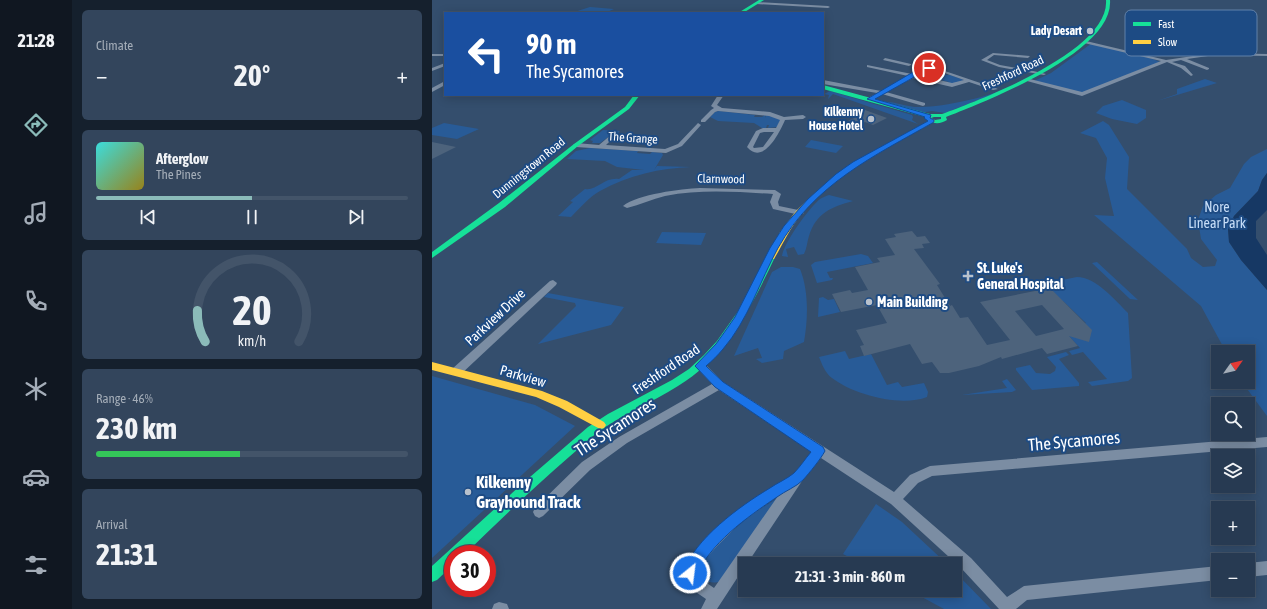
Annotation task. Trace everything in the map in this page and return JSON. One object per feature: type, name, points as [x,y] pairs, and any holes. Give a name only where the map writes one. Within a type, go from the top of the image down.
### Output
[{"type":"main road","name":"Freshford Road","points":[[465,545],[554,463],[600,425],[671,386],[700,366],[720,347],[740,317],[774,248],[787,228],[816,196],[839,175],[930,118],[942,121],[945,119],[943,116],[1030,81],[1058,65],[1086,42],[1106,20],[1108,0]]},
{"type":"main road","points":[[742,12],[759,1]]},
{"type":"main road","points":[[824,87],[870,99],[930,118]]},
{"type":"main road","name":"Dunningstown Road","points":[[432,256],[502,205],[576,145],[627,108],[636,96]]},
{"type":"main road","name":"Parkview","points":[[432,366],[538,394],[564,404],[600,425]]},
{"type":"main road","name":"Freshford Road","points":[[432,575],[444,564]]},
{"type":"street","points":[[759,1],[828,7]]},
{"type":"street","points":[[1086,42],[1125,51]]},
{"type":"street","points":[[1028,57],[993,54],[983,60],[999,66],[1044,74]]},
{"type":"street","points":[[432,55],[444,55]]},
{"type":"street","points":[[1257,55],[1267,55]]},
{"type":"street","points":[[1145,56],[1181,66],[1188,70],[1191,75]]},
{"type":"street","points":[[1030,81],[1082,94],[1166,61],[1202,56]]},
{"type":"street","points":[[885,59],[910,65]]},
{"type":"street","points":[[1182,59],[1207,69]]},
{"type":"street","points":[[888,69],[900,62]]},
{"type":"street","points":[[1025,70],[1039,63]]},
{"type":"street","points":[[432,70],[444,64]]},
{"type":"street","points":[[918,64],[923,65],[919,67],[936,69],[995,89]]},
{"type":"street","points":[[869,66],[888,69],[952,85],[969,80]]},
{"type":"street","points":[[870,99],[925,68]]},
{"type":"street","points":[[824,82],[851,85],[923,104]]},
{"type":"street","points":[[432,90],[444,84]]},
{"type":"street","points":[[720,96],[714,106],[724,111],[770,114],[783,119],[803,117]]},
{"type":"street","name":"The Grange","points":[[576,145],[666,151],[680,145],[713,111],[718,109]]},
{"type":"street","points":[[777,130],[781,126],[783,119]]},
{"type":"street","name":"The Grange","points":[[600,147],[612,136]]},
{"type":"street","name":"The Grange","points":[[665,159],[667,154],[666,151]]},
{"type":"street","name":"Clarnwood","points":[[627,206],[642,199],[669,192],[687,190],[775,192],[777,194],[774,202],[776,207],[800,213]]},
{"type":"street","name":"Parkview Drive","points":[[456,372],[554,283]]},
{"type":"street","points":[[700,366],[719,385],[895,500],[966,563],[1008,608],[1024,593],[1211,574]]},
{"type":"street","name":"The Sycamores","points":[[539,512],[586,466],[623,440],[719,385]]},
{"type":"street","name":"The Sycamores","points":[[895,500],[914,479],[930,471],[1267,442]]},
{"type":"street","points":[[708,609],[798,477],[819,451]]},
{"type":"street","points":[[716,598],[692,581],[690,573],[693,564],[713,540],[740,516],[773,492],[798,477]]},
{"type":"street","points":[[1255,569],[1267,568]]},
{"type":"green space","points":[[590,7],[614,9],[607,12],[574,12]]},
{"type":"green space","points":[[1092,43],[1125,52],[1125,56],[1142,56],[1160,62],[1081,93],[1034,81],[1051,73]]},
{"type":"green space","points":[[925,69],[935,70],[964,80],[956,84],[918,75]]},
{"type":"green space","points":[[1035,73],[1020,84],[945,113],[932,111],[919,113],[882,102],[918,107],[930,107],[962,102],[997,92],[1025,80]]},
{"type":"green space","points":[[1205,79],[1217,83],[1157,101],[1177,94],[1177,89]]},
{"type":"green space","points":[[830,91],[912,115],[912,120],[918,124],[833,94],[828,99],[829,95],[824,94]]},
{"type":"green space","points":[[1122,100],[1146,110],[1146,118],[1137,124],[1112,119],[1096,113],[1103,106]]},
{"type":"green space","points":[[719,111],[755,115],[754,117],[762,117],[765,115],[765,118],[766,115],[781,119],[777,127],[768,128],[769,125],[767,125],[766,128],[762,128],[754,123],[718,121],[710,117],[715,112]]},
{"type":"green space","name":"Nore Linear Park","points":[[1103,121],[1109,125],[1129,157],[1127,189],[1187,249],[1191,258],[1203,267],[1215,266],[1217,260],[1201,239],[1198,220],[1203,206],[1216,195],[1230,188],[1244,164],[1251,157],[1267,149],[1267,173],[1262,180],[1258,191],[1234,216],[1228,229],[1229,242],[1241,260],[1267,290],[1267,416],[1255,400],[1255,397],[1253,397],[1247,389],[1255,389],[1255,345],[1222,345],[1201,306],[1094,215],[1114,216],[1105,178],[1107,158],[1096,138],[1080,133]]},
{"type":"green space","points":[[444,123],[479,129],[457,139],[432,135],[432,128]]},
{"type":"green space","points":[[603,130],[620,131],[616,135],[611,135],[600,143],[592,143],[593,141],[590,140]]},
{"type":"green space","points":[[811,140],[843,146],[836,153],[805,147]]},
{"type":"green space","points":[[590,148],[638,151],[637,153],[650,154],[652,152],[662,153],[663,155],[654,170],[657,166],[691,167],[645,173],[611,185],[596,193],[571,217],[558,216],[573,202],[570,201],[585,189],[593,188],[609,180],[619,179],[632,170],[644,170],[617,167],[605,161],[567,159],[576,151]]},
{"type":"green space","points":[[829,195],[853,201],[831,209],[820,216],[812,228],[804,254],[798,255],[794,247],[786,249],[788,257],[782,256],[787,242],[804,217],[820,199]]},
{"type":"green space","points":[[662,232],[706,233],[701,245],[656,243]]},
{"type":"green space","points":[[861,254],[868,256],[873,263],[827,272],[830,278],[833,278],[832,280],[817,283],[811,265],[815,262]]},
{"type":"green space","points":[[1097,262],[1138,300],[1130,299],[1092,263]]},
{"type":"green space","points":[[781,267],[793,267],[800,269],[803,278],[807,305],[804,342],[784,351],[783,359],[762,363],[756,359],[762,358],[758,348],[734,356],[772,272]]},
{"type":"green space","points":[[1077,277],[1084,278],[1098,285],[1128,313],[1132,378],[1128,381],[1092,386],[1088,382],[1107,379],[1083,352],[1072,355],[1069,351],[1080,348],[1069,336],[1086,323],[1063,301],[1053,303],[1059,298],[1050,288],[1062,285],[1057,281]]},
{"type":"green space","points":[[548,293],[624,307],[611,325],[538,344],[576,306],[575,303],[544,297]]},
{"type":"green space","points":[[823,297],[828,300],[834,299],[840,312],[818,317],[819,298]]},
{"type":"green space","points":[[845,351],[849,359],[871,354],[887,385],[898,382],[902,387],[924,383],[928,392],[927,397],[904,401],[891,400],[878,398],[852,390],[841,384],[827,374],[819,357]]},
{"type":"green space","points":[[1066,352],[1069,355],[1059,359],[1079,383],[1079,386],[1032,390],[1016,370],[1016,368],[1030,365],[1036,373],[1050,374],[1055,371],[1056,367],[1047,357]]},
{"type":"green space","name":"Kilkenny Grayhound Track","points":[[432,376],[535,405],[575,426],[446,545],[444,545],[444,547],[432,558]]},
{"type":"green space","points":[[1007,379],[1016,390],[1012,392],[962,395],[1007,388],[1002,381]]},
{"type":"green space","points":[[778,498],[721,581],[714,583],[704,580],[696,571],[698,565],[723,539],[752,514]]},
{"type":"green space","points":[[876,504],[902,522],[940,557],[849,557],[843,554]]},
{"type":"green space","points":[[962,579],[991,609],[944,609],[922,597],[962,597]]},
{"type":"shaded area","points":[[1267,173],[1267,210],[1256,221],[1256,238],[1267,255],[1267,290],[1241,260],[1229,242],[1228,229],[1234,216],[1258,191],[1262,180]]},
{"type":"building","name":"Kilkenny House Hotel","points":[[865,110],[887,118],[873,125],[865,122],[852,128],[841,124],[859,116],[856,115]]},
{"type":"building","points":[[432,142],[456,147],[432,159]]},
{"type":"building","name":"Main Building","points":[[912,231],[917,237],[925,236],[930,243],[922,244],[924,248],[914,249],[940,284],[937,285],[950,306],[952,305],[960,318],[968,317],[987,345],[1010,340],[980,302],[1050,288],[1092,330],[1089,342],[1069,336],[1078,346],[1047,354],[1042,348],[1002,359],[1001,357],[979,366],[949,373],[940,373],[932,362],[922,364],[910,344],[864,356],[860,346],[864,345],[856,330],[887,323],[877,305],[841,312],[832,294],[850,290],[852,293],[868,290],[855,267],[880,262],[877,258],[895,255],[885,239],[896,237],[894,234]],"holes":[[[1042,305],[1064,329],[1036,336],[1015,311]]]},
{"type":"traffic: fast","points":[[742,12],[762,0]]},
{"type":"traffic: fast","points":[[943,116],[944,120],[937,122],[927,117],[934,115],[943,116],[982,101],[1037,75],[1055,64],[1072,52],[1100,26],[1108,12],[1108,0]]},
{"type":"traffic: fast","points":[[824,87],[929,116]]},
{"type":"traffic: fast","points":[[432,256],[502,205],[576,145],[627,108],[636,96]]},
{"type":"traffic: fast","points":[[465,545],[527,487],[592,430],[612,417],[676,383],[708,358],[721,343],[744,310],[771,257]]},
{"type":"traffic: fast","points":[[432,575],[444,564]]},
{"type":"traffic: slow","points":[[771,257],[783,234],[799,213],[818,194],[840,176],[862,161],[932,121]]},
{"type":"traffic: slow","points":[[432,366],[538,394],[563,404],[600,425]]},
{"type":"place","name":"Lady Desart","points":[[1090,31]]},
{"type":"place","name":"Kilkenny House Hotel","points":[[871,119]]},
{"type":"place","name":"St. Luke's General Hospital","points":[[968,276]]},
{"type":"place","name":"Main Building","points":[[869,302]]},
{"type":"place","name":"Kilkenny Grayhound Track","points":[[468,492]]},
{"type":"route","points":[[690,573],[693,564],[713,540],[740,516],[773,492],[798,477],[819,451],[719,385],[700,366],[720,347],[730,333],[740,317],[774,248],[787,228],[810,201],[839,175],[893,142],[932,121],[927,118],[929,116],[917,114],[870,99],[922,69],[929,68]]}]
